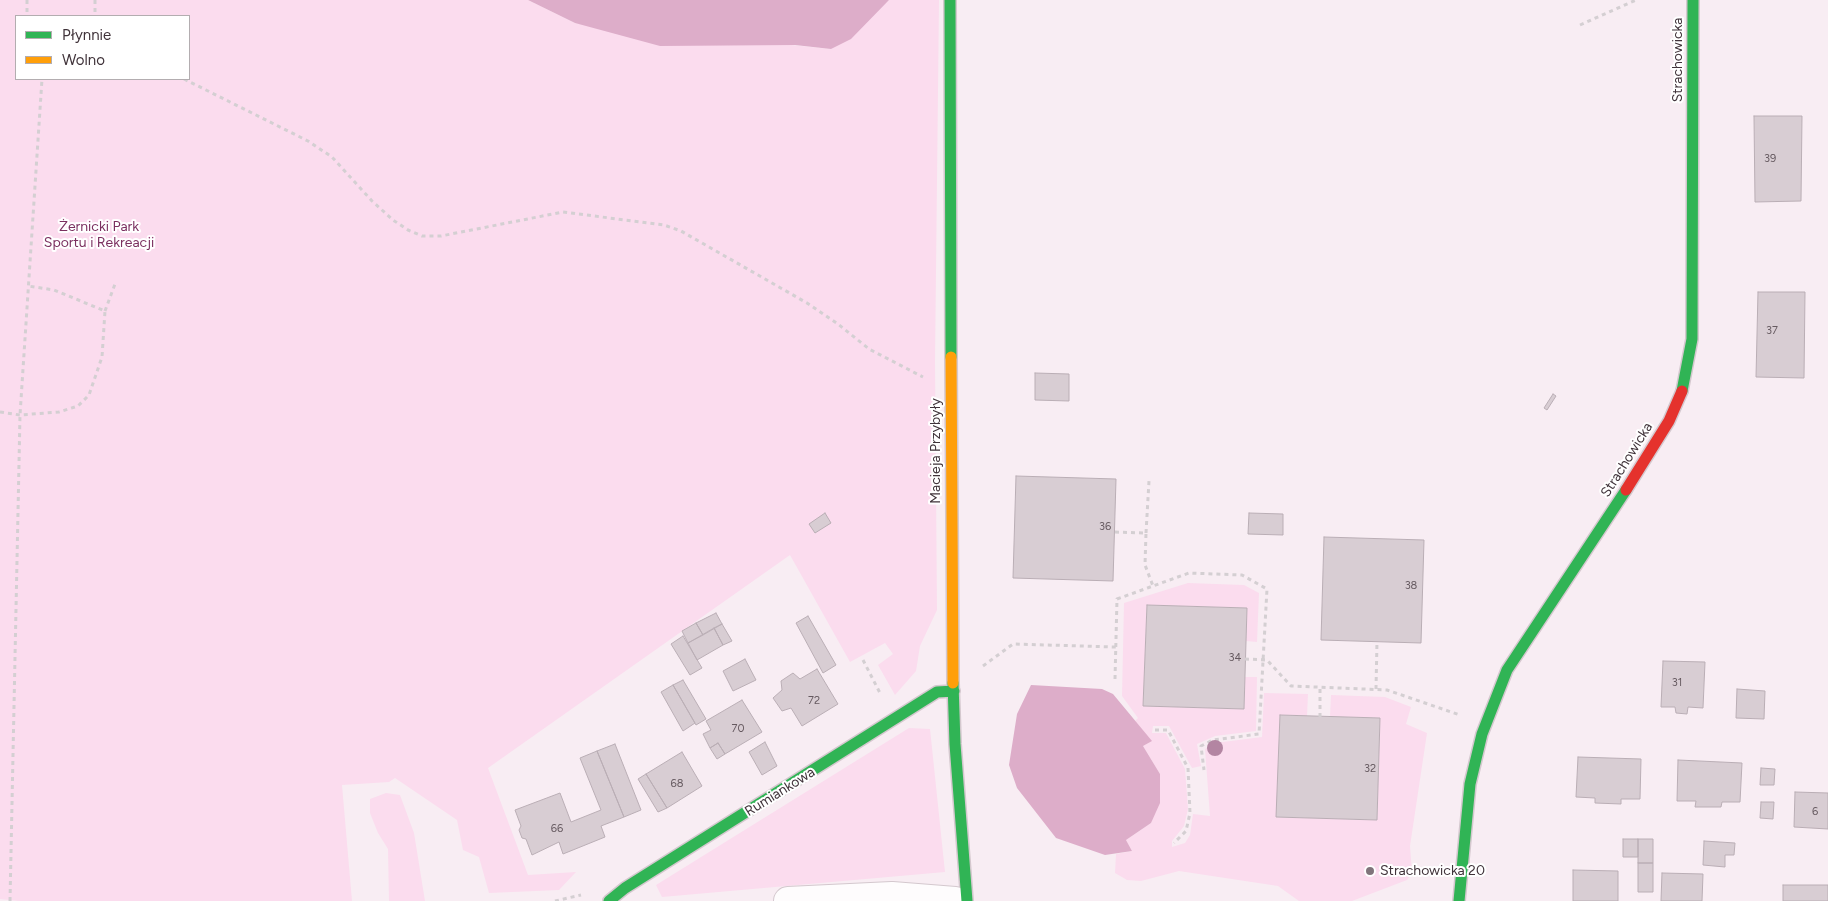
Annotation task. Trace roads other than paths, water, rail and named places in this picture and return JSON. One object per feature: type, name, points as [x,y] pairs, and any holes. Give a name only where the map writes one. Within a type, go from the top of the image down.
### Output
[{"type":"street","name":"Macieja Przybyły","points":[[950,0],[954,691],[955,744],[967,901]]},
{"type":"street","name":"Strachowicka","points":[[1459,901],[1470,784],[1486,724],[1507,670],[1618,503],[1669,421],[1683,388],[1692,339],[1693,0]]},
{"type":"street","name":"Rumiankowa","points":[[608,901],[625,888],[936,692],[954,691]]},
{"type":"street","points":[[788,901],[892,896],[955,901]]},
{"type":"place","name":"Strachowicka 20","points":[[1370,871]]},
{"type":"park label","name":"Żernicki Park Sportu i Rekreacji","points":[[99,236]]}]
